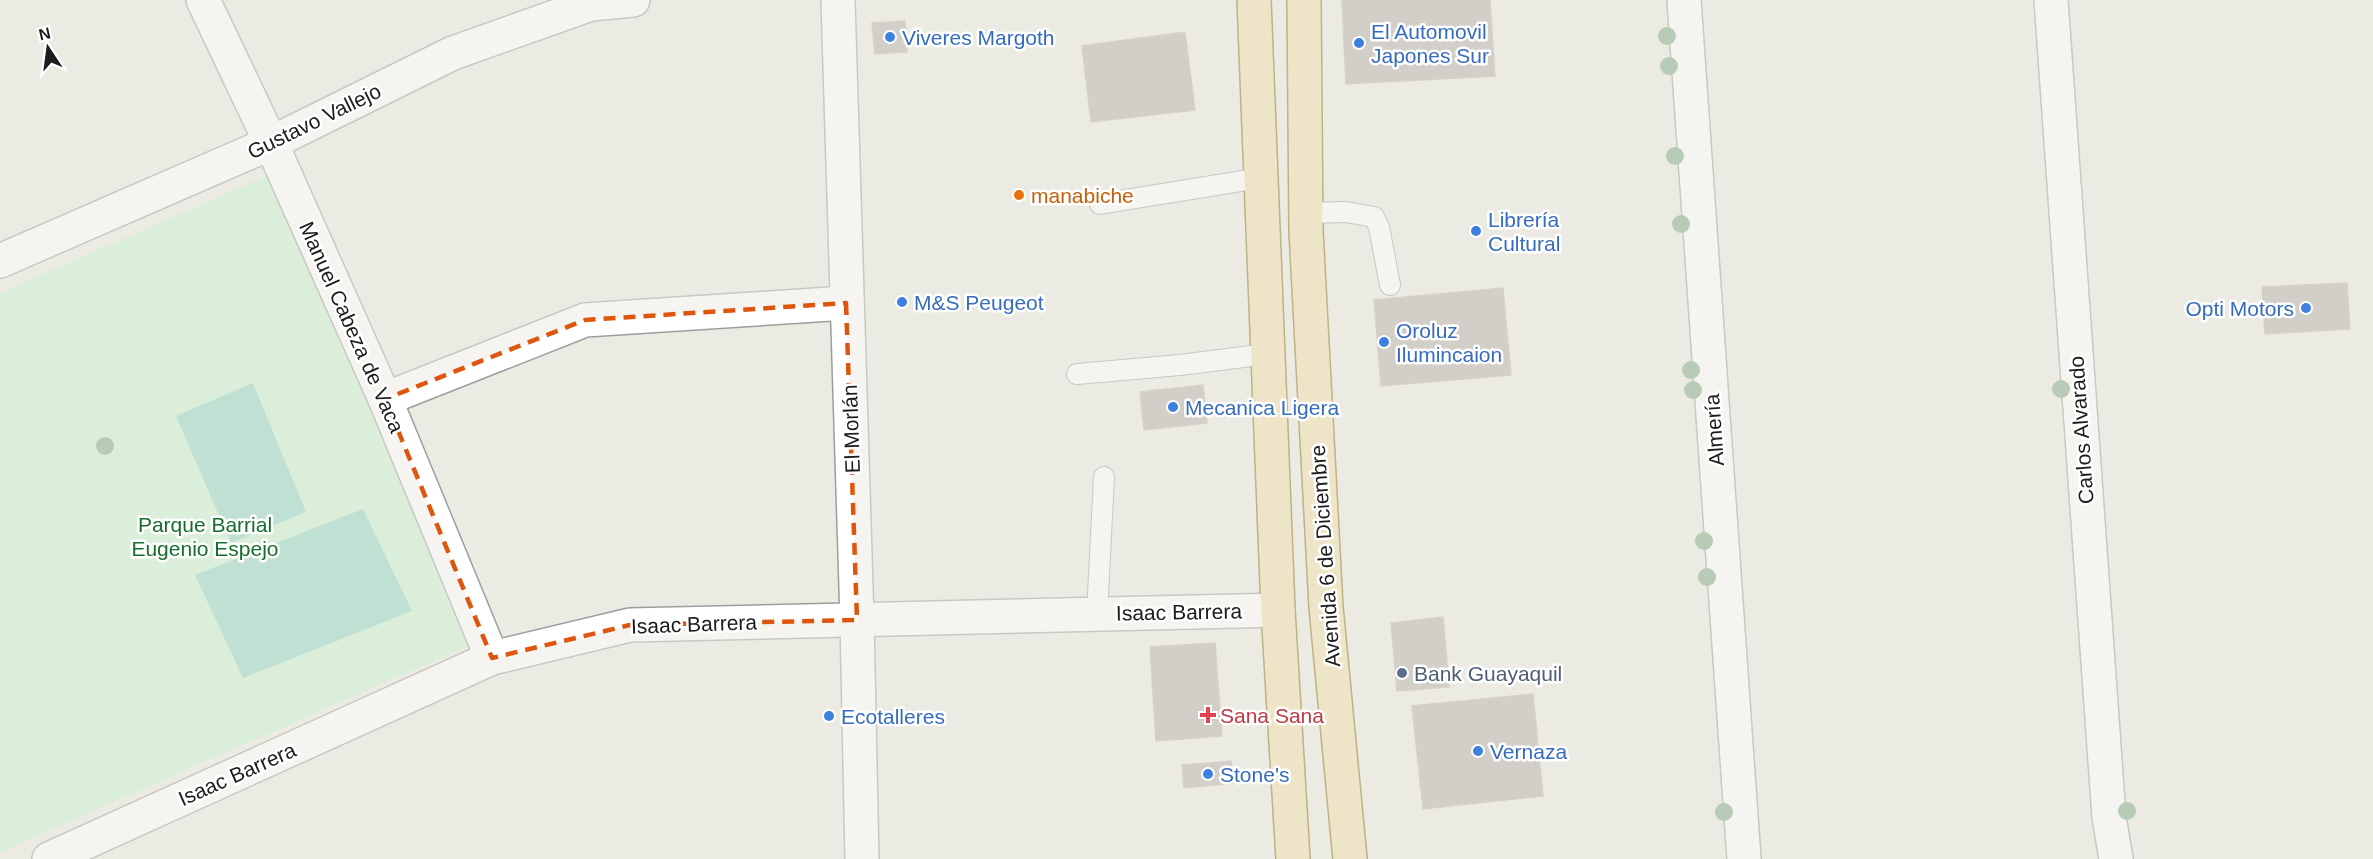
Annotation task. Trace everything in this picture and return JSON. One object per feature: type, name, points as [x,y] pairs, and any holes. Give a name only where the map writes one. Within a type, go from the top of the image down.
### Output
[{"type":"main road","points":[[1254,0],[1278,609],[1293,859]]},
{"type":"main road","name":"Avenida 6 de Diciembre","points":[[1304,0],[1305,213],[1326,607],[1350,859]]},
{"type":"street","name":"Manuel Cabeza de Vaca","points":[[203,0],[271,143],[385,399],[492,658]]},
{"type":"street","name":"Gustavo Vallejo","points":[[0,261],[271,143],[453,53],[591,3],[633,0]]},
{"type":"street","name":"El Morlán","points":[[838,0],[862,859]]},
{"type":"street","name":"Almería","points":[[1684,0],[1744,859]]},
{"type":"street","name":"Carlos Alvarado","points":[[2050,0],[2109,817],[2116,859]]},
{"type":"street","points":[[385,399],[585,320],[846,303]]},
{"type":"street","name":"Isaac Barrera","points":[[49,859],[492,658],[630,624],[1278,609]]},
{"type":"lane","points":[[1100,204],[1260,178]]},
{"type":"lane","points":[[1305,213],[1346,212],[1374,217],[1380,227],[1390,285]]},
{"type":"lane","points":[[1077,374],[1180,366],[1268,354]]},
{"type":"lane","points":[[1097,614],[1104,477]]},
{"type":"highlighted area","points":[[846,303],[857,620],[630,625],[492,658],[385,399],[585,320]]},
{"type":"green space","name":"Parque Barrial Eugenio Espejo","points":[[269,175],[477,642],[0,852],[0,293]]},
{"type":"shaded area","points":[[253,383],[306,512],[231,543],[176,416]]},
{"type":"shaded area","points":[[363,509],[412,611],[243,678],[195,575]]},
{"type":"building","points":[[1342,0],[1490,0],[1495,76],[1346,84]]},
{"type":"building","name":"Viveres Margoth","points":[[905,21],[907,52],[875,54],[872,23]]},
{"type":"building","points":[[1185,32],[1195,110],[1091,122],[1082,46]]},
{"type":"building","name":"Opti Motors","points":[[2347,283],[2350,329],[2265,334],[2262,287]]},
{"type":"building","points":[[1503,288],[1511,375],[1381,386],[1374,300]]},
{"type":"building","name":"Mecanica Ligera","points":[[1203,385],[1207,423],[1144,430],[1140,392]]},
{"type":"building","points":[[1443,617],[1449,687],[1397,691],[1391,623]]},
{"type":"building","points":[[1215,643],[1222,736],[1156,741],[1150,647]]},
{"type":"building","name":"Vernaza","points":[[1533,694],[1543,796],[1423,809],[1412,706]]},
{"type":"building","name":"Stone's","points":[[1231,761],[1233,783],[1184,788],[1182,765]]},
{"type":"place","name":"Viveres Margoth","points":[[890,37]]},
{"type":"place","name":"El Automovil Japones Sur","points":[[1359,43]]},
{"type":"place","name":"manabiche","points":[[1019,195]]},
{"type":"place","name":"Librería Cultural","points":[[1476,231]]},
{"type":"place","name":"M&S Peugeot","points":[[902,302]]},
{"type":"place","name":"Opti Motors","points":[[2306,308]]},
{"type":"place","name":"Oroluz Ilumincaion","points":[[1384,342]]},
{"type":"place","name":"Mecanica Ligera","points":[[1173,407]]},
{"type":"place","name":"Bank Guayaquil","points":[[1402,673]]},
{"type":"place","name":"Sana Sana","points":[[1208,715]]},
{"type":"place","name":"Ecotalleres","points":[[829,716]]},
{"type":"place","name":"Vernaza","points":[[1478,751]]},
{"type":"place","name":"Stone's","points":[[1208,774]]}]
